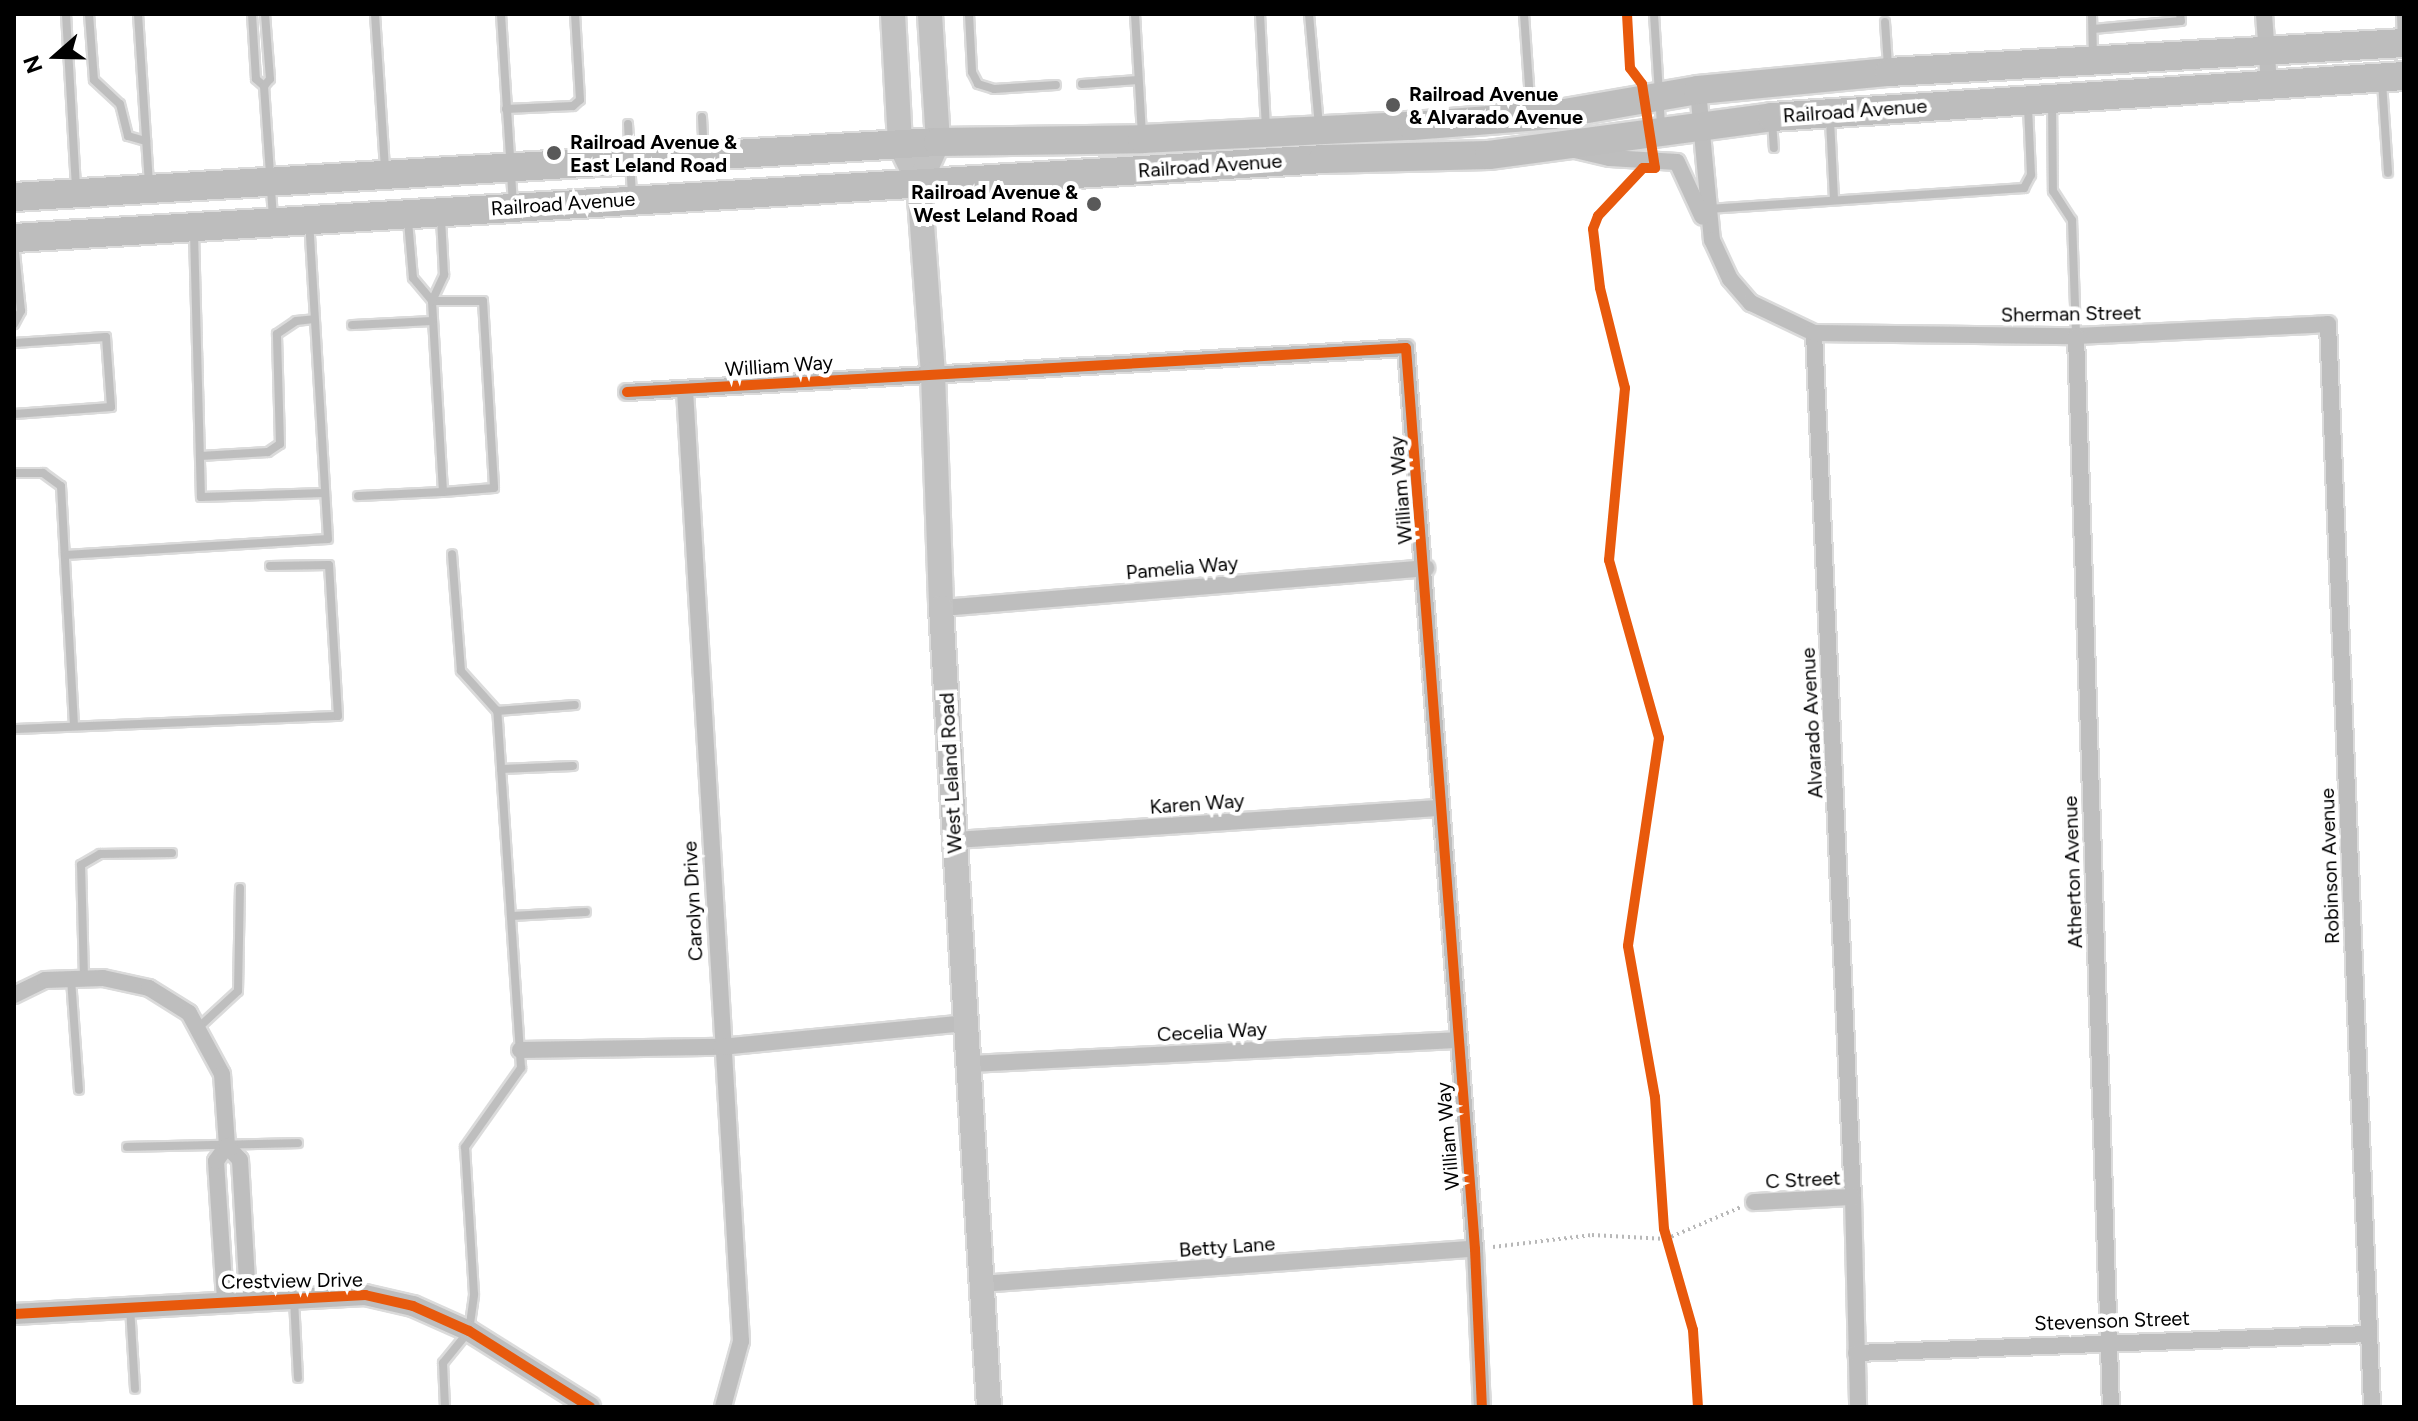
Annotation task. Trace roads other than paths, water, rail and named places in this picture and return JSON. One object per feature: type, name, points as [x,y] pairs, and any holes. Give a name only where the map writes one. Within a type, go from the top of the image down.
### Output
[{"type":"highway","name":"Railroad Avenue","points":[[14,196],[938,142],[1142,139],[1531,117],[1698,90],[1889,72],[2267,47],[2403,43]]},
{"type":"highway","name":"Railroad Avenue","points":[[14,240],[1323,159],[1489,155],[1772,117],[2393,77]]},
{"type":"highway","points":[[14,215],[108,190]]},
{"type":"main road","points":[[893,14],[900,144]]},
{"type":"main road","points":[[919,184],[938,142],[930,14]]},
{"type":"main road","name":"West Leland Road","points":[[900,144],[919,184],[933,374],[941,608],[989,1407]]},
{"type":"street","points":[[2264,14],[2269,84]]},
{"type":"street","points":[[1698,90],[1712,240]]},
{"type":"street","points":[[1558,146],[1610,158],[1677,162],[1686,172],[1730,279],[1751,303],[1814,333]]},
{"type":"street","name":"Sherman Street","points":[[1814,333],[2076,336],[2328,324]]},
{"type":"street","name":"Robinson Avenue","points":[[2328,324],[2372,1407]]},
{"type":"street","name":"Alvarado Avenue","points":[[1814,333],[1853,1197],[1858,1407]]},
{"type":"street","name":"Atherton Avenue","points":[[2076,336],[2111,1407]]},
{"type":"street","name":"William Way","points":[[627,392],[1406,348],[1426,568],[1475,1249],[1482,1407]]},
{"type":"street","name":"Carolyn Drive","points":[[685,390],[721,1047],[741,1341],[723,1407]]},
{"type":"street","name":"Pamelia Way","points":[[941,608],[1426,568]]},
{"type":"street","name":"Karen Way","points":[[956,840],[1441,808]]},
{"type":"street","points":[[14,995],[45,980],[78,979],[149,988],[189,1013],[222,1074],[227,1146],[240,1160],[248,1299]]},
{"type":"street","points":[[520,1050],[721,1047],[965,1023]]},
{"type":"street","name":"Cecelia Way","points":[[968,1064],[1458,1040]]},
{"type":"street","points":[[225,1300],[216,1161],[227,1146]]},
{"type":"street","name":"C Street","points":[[1754,1202],[1853,1197]]},
{"type":"street","name":"Betty Lane","points":[[981,1284],[1475,1249]]},
{"type":"street","name":"Crestview Drive","points":[[14,1314],[225,1300],[365,1295],[413,1306],[469,1331],[590,1407]]},
{"type":"street","name":"Stevenson Street","points":[[1856,1353],[2108,1340],[2369,1334]]},
{"type":"lane","points":[[66,14],[76,193]]},
{"type":"lane","points":[[89,14],[94,80],[120,104],[128,136],[146,141]]},
{"type":"lane","points":[[138,14],[149,188]]},
{"type":"lane","points":[[252,14],[256,79],[264,86]]},
{"type":"lane","points":[[265,14],[270,79],[264,86],[274,222]]},
{"type":"lane","points":[[375,14],[385,174]]},
{"type":"lane","points":[[501,14],[513,208]]},
{"type":"lane","points":[[506,109],[573,106],[580,100],[575,14]]},
{"type":"lane","points":[[969,14],[972,72],[978,84],[994,89],[1056,85]]},
{"type":"lane","points":[[1135,14],[1142,139]]},
{"type":"lane","points":[[1260,14],[1266,132]]},
{"type":"lane","points":[[1309,14],[1323,159]]},
{"type":"lane","points":[[1524,14],[1531,117]]},
{"type":"lane","points":[[1654,14],[1662,130]]},
{"type":"lane","points":[[2092,14],[2093,58]]},
{"type":"lane","points":[[2093,29],[2181,21],[2180,14]]},
{"type":"lane","points":[[2401,14],[2403,43]]},
{"type":"lane","points":[[1885,22],[1889,72]]},
{"type":"lane","points":[[2388,173],[2393,77]]},
{"type":"lane","points":[[1082,84],[1138,80]]},
{"type":"lane","points":[[1708,209],[2024,188],[2031,175],[2040,99]]},
{"type":"lane","points":[[2040,99],[2053,191],[2072,220],[2076,336]]},
{"type":"lane","points":[[1830,113],[1834,199]]},
{"type":"lane","points":[[702,117],[704,155]]},
{"type":"lane","points":[[1772,117],[1774,148]]},
{"type":"lane","points":[[628,124],[632,200]]},
{"type":"lane","points":[[441,212],[444,275],[432,301],[443,492]]},
{"type":"lane","points":[[407,214],[413,278],[432,301]]},
{"type":"lane","points":[[65,555],[328,539],[308,220]]},
{"type":"lane","points":[[193,227],[201,497],[324,493]]},
{"type":"lane","points":[[14,240],[21,311],[14,324]]},
{"type":"lane","points":[[358,496],[494,488],[483,301],[432,301]]},
{"type":"lane","points":[[200,456],[268,452],[280,444],[277,334],[296,321],[314,319]]},
{"type":"lane","points":[[352,325],[433,321]]},
{"type":"lane","points":[[14,343],[106,337],[111,407],[14,414]]},
{"type":"lane","points":[[14,473],[43,473],[61,486],[74,725]]},
{"type":"lane","points":[[445,1407],[443,1363],[469,1331],[474,1294],[465,1147],[521,1068],[497,711],[461,671],[452,554]]},
{"type":"lane","points":[[14,729],[338,716],[329,565],[270,566]]},
{"type":"lane","points":[[497,711],[575,705]]},
{"type":"lane","points":[[501,769],[573,766]]},
{"type":"lane","points":[[79,1090],[81,865],[100,854],[172,853]]},
{"type":"lane","points":[[198,1028],[238,991],[240,888]]},
{"type":"lane","points":[[511,916],[586,912]]},
{"type":"lane","points":[[127,1147],[298,1143]]},
{"type":"lane","points":[[220,1227],[243,1225]]},
{"type":"lane","points":[[293,1297],[298,1378]]},
{"type":"lane","points":[[130,1306],[135,1389]]},
{"type":"place","name":"Railroad Avenue & Alvarado Avenue","points":[[1393,105]]},
{"type":"place","name":"Railroad Avenue & East Leland Road","points":[[554,153]]},
{"type":"place","name":"Railroad Avenue & West Leland Road","points":[[1094,204]]}]
